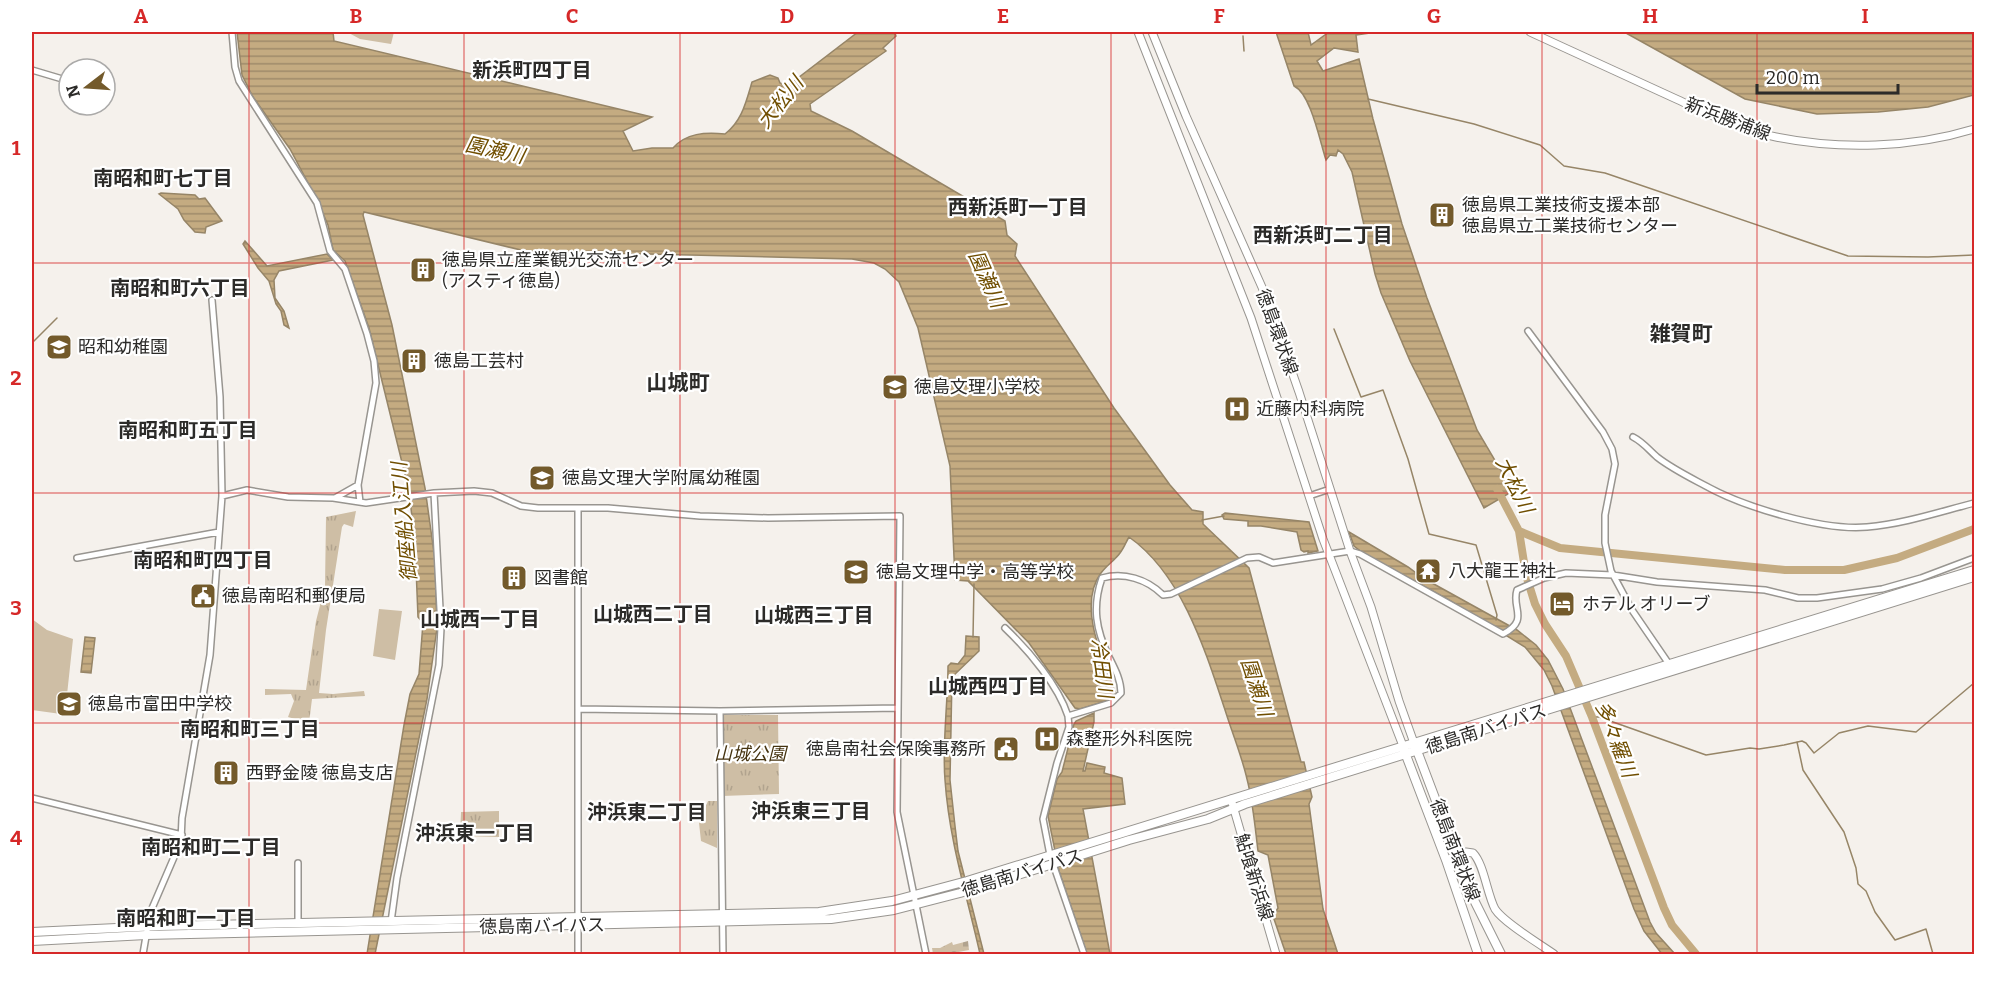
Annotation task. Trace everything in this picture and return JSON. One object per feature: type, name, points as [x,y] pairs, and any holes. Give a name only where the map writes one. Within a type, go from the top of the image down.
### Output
[{"type":"highway","name":"徳島南バイパス","points":[[1672,668],[1974,570]]},
{"type":"highway","name":"徳島南バイパス","points":[[32,932],[372,927],[723,918],[831,919],[915,905],[1208,819],[1309,780],[1591,692],[1974,577]]},
{"type":"highway","name":"徳島南環状線","points":[[1415,747],[1479,913],[1501,954]]},
{"type":"highway","name":"徳島南環状線","points":[[1405,750],[1478,954]]},
{"type":"highway","name":"徳島南バイパス","points":[[723,918],[819,912],[869,906],[913,896],[1244,795],[1309,780]]},
{"type":"highway","name":"徳島南バイパス","points":[[32,941],[147,931],[298,923],[372,927]]},
{"type":"main road","name":"徳島環状線","points":[[1138,32],[1208,205],[1269,367],[1323,539],[1405,750]]},
{"type":"main road","name":"徳島環状線","points":[[1152,32],[1265,294],[1415,747]]},
{"type":"main road","name":"新浜勝浦線","points":[[1530,32],[1717,118],[1775,137],[1822,143],[1869,144],[1934,139],[1974,129]]},
{"type":"main road","points":[[1208,205],[1222,198]]},
{"type":"main road","name":"鮎喰新浜線","points":[[1231,799],[1276,954]]},
{"type":"main road","points":[[1446,860],[1466,852],[1473,853],[1498,913],[1554,954]]},
{"type":"street","points":[[232,32],[235,67],[239,81],[317,203],[330,252],[345,269],[365,327],[375,370],[375,395],[358,485],[360,502]]},
{"type":"street","points":[[32,70],[57,77]]},
{"type":"street","points":[[142,954],[154,903],[182,835],[182,818],[210,655],[222,496],[220,397],[212,300]]},
{"type":"street","points":[[1528,331],[1603,432],[1612,449],[1615,464],[1607,498],[1605,528],[1605,543],[1612,573],[1632,610],[1672,668]]},
{"type":"street","points":[[1633,437],[1666,463],[1715,491],[1759,507],[1823,525],[1869,527],[1895,523],[1974,503]]},
{"type":"street","points":[[333,498],[358,485]]},
{"type":"street","points":[[1309,496],[1330,489]]},
{"type":"street","points":[[222,496],[247,490],[288,497],[333,498],[370,503],[434,493],[481,491],[492,493],[525,507],[608,508],[700,516],[768,518],[900,516],[897,812],[926,954]]},
{"type":"street","points":[[386,926],[439,665],[441,628],[434,493]]},
{"type":"street","points":[[578,508],[578,954]]},
{"type":"street","points":[[77,558],[219,532]]},
{"type":"street","points":[[1068,716],[1111,703],[1121,693],[1118,676],[1097,625],[1097,599],[1102,578],[1113,575],[1142,580],[1163,595],[1171,594],[1245,559],[1259,557],[1273,563],[1350,551],[1360,554],[1499,633],[1506,633],[1519,616],[1515,593],[1522,586],[1558,574],[1612,573],[1658,582],[1765,590],[1798,598],[1817,598],[1882,589],[1921,578],[1974,558]]},
{"type":"street","points":[[1005,628],[1026,650],[1051,684],[1065,705],[1068,716],[1069,728],[1044,813],[1044,825],[1084,954]]},
{"type":"street","points":[[578,709],[720,711],[898,708]]},
{"type":"street","points":[[720,711],[723,954]]},
{"type":"street","points":[[32,798],[182,835]]},
{"type":"street","points":[[298,863],[298,923]]},
{"type":"green space","points":[[347,32],[394,32],[391,44],[360,39]]},
{"type":"green space","points":[[356,511],[353,527],[344,524],[342,527],[319,693],[364,691],[365,696],[312,699],[309,723],[288,717],[294,701],[291,694],[265,695],[265,689],[306,690],[316,621],[325,586],[326,517]]},
{"type":"green space","points":[[379,609],[402,611],[395,660],[373,656]]},
{"type":"green space","points":[[32,619],[47,630],[73,639],[66,704],[61,714],[32,710]]},
{"type":"green space","name":"山城公園","points":[[722,715],[778,715],[779,794],[722,796]]},
{"type":"green space","points":[[708,801],[717,801],[717,848],[701,841],[699,823]]},
{"type":"green space","points":[[499,811],[499,837],[460,836],[461,812]]},
{"type":"green space","points":[[968,941],[969,950],[933,954],[932,948],[940,948],[952,942],[953,945]]},
{"type":"water","points":[[237,32],[333,32],[334,41],[652,117],[623,131],[633,151],[673,148],[690,136],[710,133],[725,134],[736,123],[752,82],[770,75],[778,78],[784,85],[790,84],[858,32],[897,32],[896,36],[883,48],[886,51],[810,104],[811,111],[852,131],[1005,221],[1007,235],[1017,244],[1015,256],[1114,408],[1170,485],[1192,510],[1203,512],[1203,524],[1249,568],[1301,762],[1304,762],[1312,797],[1309,804],[1323,909],[1338,954],[1286,954],[1273,916],[1278,908],[1268,855],[1258,851],[1245,771],[1210,666],[1201,641],[1178,594],[1148,553],[1129,537],[1120,553],[1101,573],[1094,586],[1091,601],[1094,632],[1115,692],[1109,700],[1080,709],[1075,708],[1029,643],[968,581],[955,580],[950,466],[918,328],[899,282],[885,269],[874,263],[852,259],[525,251],[364,212],[392,325],[425,488],[435,560],[437,628],[427,699],[375,954],[367,954],[404,725],[410,694],[419,674],[423,623],[418,617],[415,543],[409,491],[369,328],[345,261],[333,250],[328,225],[290,149],[253,97],[242,75]]},
{"type":"water","points":[[1276,32],[1308,32],[1311,45],[1329,32],[1377,32],[1356,35],[1358,52],[1334,48],[1317,61],[1323,71],[1359,59],[1402,224],[1427,298],[1477,430],[1513,491],[1484,508],[1410,361],[1381,293],[1352,172],[1343,154],[1338,150],[1336,156],[1330,155],[1326,160],[1310,108],[1300,91],[1294,86]]},
{"type":"water","points":[[1624,32],[1974,32],[1974,95],[1928,107],[1878,112],[1817,114],[1745,99]]},
{"type":"water","points":[[159,194],[195,195],[199,199],[205,198],[222,221],[206,227],[205,233],[195,232],[178,209]]},
{"type":"water","points":[[245,241],[267,266],[327,254],[333,260],[279,271],[274,280],[275,298],[284,311],[289,328],[284,325],[269,281],[243,244]]},
{"type":"water","points":[[1225,513],[1309,522],[1318,551],[1308,553],[1308,551],[1301,550],[1297,532],[1248,526],[1248,521],[1224,519],[1222,515]]},
{"type":"water","points":[[1349,532],[1423,578],[1517,630],[1536,645],[1548,660],[1563,689],[1650,922],[1656,933],[1675,954],[1662,954],[1644,931],[1544,670],[1525,647],[1449,600],[1363,553],[1354,546]]},
{"type":"water","points":[[966,636],[979,637],[979,651],[952,677],[950,780],[958,851],[984,954],[980,954],[959,868],[950,824],[945,780],[948,666],[951,663],[958,664],[965,655]]},
{"type":"water","points":[[85,637],[95,638],[91,673],[81,672]]},
{"type":"water","points":[[1094,713],[1083,771],[1087,763],[1105,767],[1104,773],[1122,778],[1125,804],[1083,809],[1110,954],[1087,954],[1059,871],[1048,816],[1074,724]]},
{"type":"waterway","points":[[1243,36],[1244,51]]},
{"type":"waterway","points":[[1368,99],[1474,124],[1540,145],[1564,166],[1605,173],[1848,256],[1974,255]]},
{"type":"waterway","points":[[32,343],[57,318]]},
{"type":"waterway","points":[[1334,329],[1361,397],[1383,390],[1408,459],[1429,534],[1476,545],[1497,615],[1496,620]]},
{"type":"waterway","name":"多々羅川","points":[[1497,489],[1519,531],[1526,575],[1535,604],[1566,656],[1592,717],[1664,908],[1672,925],[1696,954]]},
{"type":"waterway","points":[[1202,520],[1224,516]]},
{"type":"waterway","name":"大松川","points":[[1519,531],[1560,548],[1785,570],[1844,570],[1897,558],[1974,529]]},
{"type":"waterway","points":[[973,637],[974,584]]},
{"type":"waterway","points":[[1592,717],[1599,717],[1706,755],[1802,741],[1814,753],[1839,733],[1868,726],[1916,732],[1974,683]]},
{"type":"waterway","points":[[1797,742],[1803,770],[1844,832],[1856,868],[1858,884],[1866,891],[1875,912],[1895,940],[1926,929],[1933,954]]},
{"type":"place","name":"徳島県工業技術支援本部 徳島県立工業技術センター","points":[[1442,215]]},
{"type":"place","name":"徳島県立産業観光交流センター (アスティ徳島)","points":[[423,270]]},
{"type":"place","name":"昭和幼稚園","points":[[59,347]]},
{"type":"place","name":"徳島工芸村","points":[[414,361]]},
{"type":"place","name":"徳島文理小学校","points":[[895,387]]},
{"type":"place","name":"近藤内科病院","points":[[1237,409]]},
{"type":"place","name":"徳島文理大学附属幼稚園","points":[[542,478]]},
{"type":"place","name":"八大龍王神社","points":[[1428,571]]},
{"type":"place","name":"徳島文理中学・高等学校","points":[[856,572]]},
{"type":"place","name":"図書館","points":[[514,578]]},
{"type":"place","name":"徳島南昭和郵便局","points":[[203,596]]},
{"type":"place","name":"ホテル オリーブ","points":[[1562,604]]},
{"type":"place","name":"徳島市富田中学校","points":[[69,704]]},
{"type":"place","name":"森整形外科医院","points":[[1047,739]]},
{"type":"place","name":"徳島南社会保険事務所","points":[[1006,749]]},
{"type":"place","name":"西野金陵 徳島支店","points":[[226,773]]},
{"type":"district","name":"新浜町四丁目","points":[[532,70]]},
{"type":"district","name":"南昭和町七丁目","points":[[163,178]]},
{"type":"district","name":"西新浜町一丁目","points":[[1018,207]]},
{"type":"district","name":"西新浜町二丁目","points":[[1323,235]]},
{"type":"district","name":"南昭和町六丁目","points":[[180,288]]},
{"type":"district","name":"雑賀町","points":[[1681,334]]},
{"type":"district","name":"山城町","points":[[678,383]]},
{"type":"district","name":"南昭和町五丁目","points":[[188,430]]},
{"type":"district","name":"南昭和町四丁目","points":[[203,560]]},
{"type":"district","name":"山城西二丁目","points":[[653,614]]},
{"type":"district","name":"山城西三丁目","points":[[814,615]]},
{"type":"district","name":"山城西一丁目","points":[[480,619]]},
{"type":"district","name":"山城西四丁目","points":[[988,686]]},
{"type":"district","name":"南昭和町三丁目","points":[[250,729]]},
{"type":"district","name":"沖浜東三丁目","points":[[811,811]]},
{"type":"district","name":"沖浜東二丁目","points":[[647,812]]},
{"type":"district","name":"沖浜東一丁目","points":[[475,833]]},
{"type":"district","name":"南昭和町二丁目","points":[[211,847]]},
{"type":"district","name":"南昭和町一丁目","points":[[186,918]]},
{"type":"water label","name":"園瀬川","points":[[495,150]]},
{"type":"water label","name":"園瀬川","points":[[987,279]]},
{"type":"water label","name":"御座船入江川","points":[[404,522]]},
{"type":"water label","name":"冷田川","points":[[1102,668]]},
{"type":"water label","name":"園瀬川","points":[[1257,687]]}]
